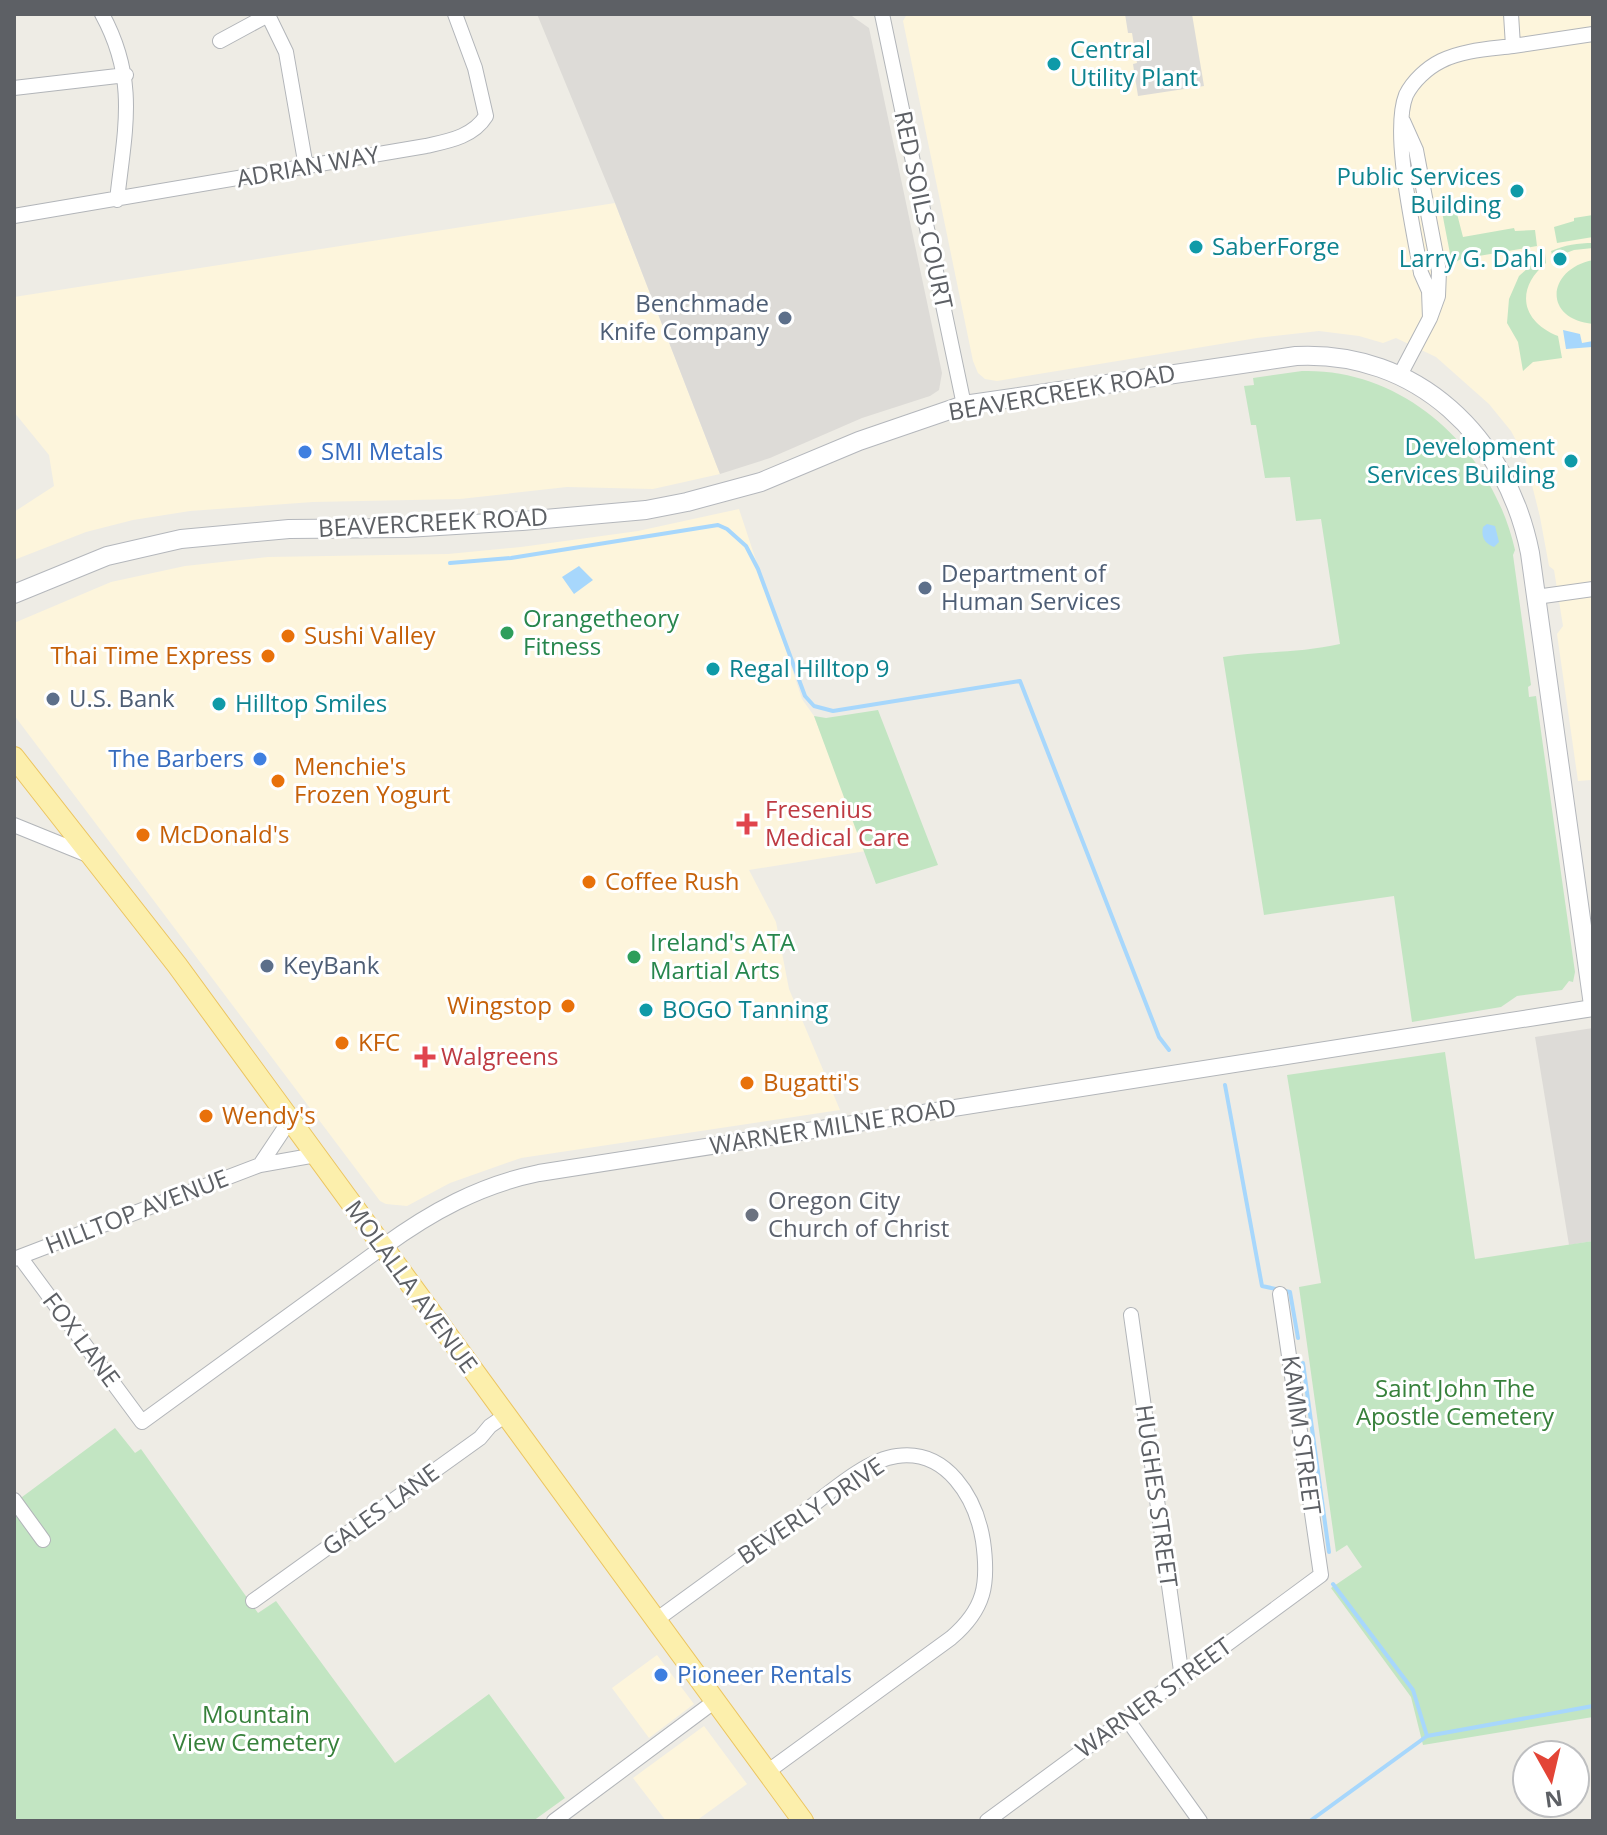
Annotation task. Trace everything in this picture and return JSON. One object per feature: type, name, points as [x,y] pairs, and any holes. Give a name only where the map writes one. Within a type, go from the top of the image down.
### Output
[{"type":"main road","name":"BEAVERCREEK ROAD","points":[[14,594],[107,556],[181,539],[289,529],[406,528],[522,521],[646,510],[761,482],[859,441],[964,405],[1296,356],[1359,360],[1400,375],[1454,412],[1494,463],[1523,523],[1593,1007]]},
{"type":"main road","name":"MOLALLA AVENUE","points":[[14,757],[177,965],[803,1821]]},
{"type":"street","points":[[102,14],[126,75],[127,117],[117,200]]},
{"type":"street","name":"ADRIAN WAY","points":[[14,216],[426,146],[462,137],[480,126],[486,116],[485,102],[455,14]]},
{"type":"street","name":"RED SOILS COURT","points":[[882,14],[964,405]]},
{"type":"street","points":[[1511,14],[1513,46]]},
{"type":"street","points":[[220,41],[269,15],[286,52],[306,167]]},
{"type":"street","points":[[1400,375],[1430,318],[1438,296],[1439,271],[1416,150],[1403,120],[1406,96],[1413,84],[1430,68],[1453,56],[1593,34]]},
{"type":"street","points":[[14,88],[126,75]]},
{"type":"street","points":[[1536,597],[1593,589]]},
{"type":"street","points":[[14,825],[92,856]]},
{"type":"street","name":"WARNER MILNE ROAD","points":[[142,1422],[423,1218],[455,1200],[501,1183],[539,1173],[1593,1007]]},
{"type":"street","name":"HILLTOP AVENUE","points":[[260,1165],[290,1120]]},
{"type":"street","name":"HILLTOP AVENUE","points":[[17,1258],[260,1165],[316,1155]]},
{"type":"street","name":"FOX LANE","points":[[17,1258],[142,1422]]},
{"type":"street","name":"KAMM STREET","points":[[1280,1294],[1321,1575]]},
{"type":"street","name":"HUGHES STREET","points":[[1131,1315],[1182,1678]]},
{"type":"street","name":"GALES LANE","points":[[253,1601],[468,1447],[506,1415]]},
{"type":"street","name":"BEVERLY DRIVE","points":[[656,1620],[881,1460],[894,1456],[921,1457],[946,1470],[964,1488],[978,1519],[985,1560],[985,1590],[971,1618],[951,1638],[767,1772]]},
{"type":"street","points":[[14,1500],[43,1540]]},
{"type":"street","name":"WARNER STREET","points":[[992,1820],[1321,1575]]},
{"type":"street","points":[[554,1821],[715,1701]]},
{"type":"street","points":[[1127,1719],[1200,1821]]},
{"type":"shaded area","points":[[537,14],[849,14],[869,28],[942,373],[939,390],[930,396],[862,418],[770,458],[720,474],[615,203]]},
{"type":"shaded area","points":[[907,14],[1593,14],[1593,788],[1591,780],[1578,781],[1557,634],[1563,626],[1554,570],[1549,566],[1525,457],[1511,431],[1489,404],[1436,357],[1396,338],[1383,343],[1359,336],[1319,331],[1257,338],[997,381],[985,379],[978,373],[903,21]]},
{"type":"shaded area","points":[[1125,14],[1192,14],[1204,86],[1138,96],[1133,64],[1137,63]]},
{"type":"shaded area","points":[[615,203],[720,474],[653,489],[567,487],[460,499],[313,502],[190,511],[133,520],[86,532],[14,560],[14,512],[54,486],[49,455],[14,412],[14,297]]},
{"type":"shaded area","points":[[739,509],[802,699],[814,716],[866,851],[749,870],[776,922],[789,989],[840,1110],[521,1158],[450,1183],[407,1206],[380,1201],[14,715],[14,623],[111,582],[185,566],[268,557],[448,554],[521,547],[638,531]]},
{"type":"shaded area","points":[[1593,1028],[1593,1241],[1569,1245],[1535,1037]]},
{"type":"shaded area","points":[[657,1655],[694,1704],[649,1738],[612,1688]]},
{"type":"shaded area","points":[[704,1726],[747,1784],[696,1821],[666,1821],[633,1778]]},
{"type":"green space","points":[[1456,210],[1463,237],[1514,228],[1515,231],[1535,230],[1537,246],[1461,259],[1452,264],[1442,212]]},
{"type":"green space","points":[[1593,215],[1593,237],[1557,243],[1554,227],[1574,221],[1574,218]]},
{"type":"green space","points":[[1593,243],[1593,248],[1574,250],[1553,258],[1551,251],[1561,247]]},
{"type":"green space","points":[[1545,253],[1546,263],[1530,283],[1526,304],[1536,322],[1558,336],[1562,358],[1533,362],[1523,371],[1518,342],[1507,323],[1509,299],[1519,276]]},
{"type":"green space","points":[[1593,260],[1593,324],[1576,320],[1565,313],[1558,304],[1557,294],[1559,283],[1566,273]]},
{"type":"green space","points":[[1302,371],[1340,374],[1376,384],[1410,400],[1440,423],[1466,450],[1487,480],[1504,514],[1515,550],[1513,555],[1531,685],[1528,687],[1529,697],[1536,696],[1575,972],[1573,982],[1569,981],[1562,990],[1517,996],[1501,1007],[1412,1022],[1394,896],[1264,915],[1223,657],[1340,644],[1321,519],[1296,521],[1290,477],[1265,478],[1256,425],[1251,425],[1244,386],[1254,385],[1253,378]]},
{"type":"green space","points":[[878,710],[938,865],[876,884],[814,716],[826,718]]},
{"type":"green space","name":"Saint John The Apostle Cemetery","points":[[1445,1052],[1475,1259],[1593,1241],[1593,1717],[1423,1745],[1411,1697],[1331,1588],[1362,1567],[1347,1545],[1336,1552],[1299,1287],[1321,1283],[1287,1075]]},
{"type":"green space","name":"Mountain View Cemetery","points":[[115,1428],[135,1453],[141,1449],[258,1613],[276,1601],[395,1763],[489,1694],[565,1798],[533,1821],[14,1821],[14,1503]]},
{"type":"water","points":[[1563,330],[1580,334],[1582,343],[1593,341],[1593,351],[1592,347],[1566,349]]},
{"type":"water","points":[[1487,524],[1495,526],[1499,542],[1494,547],[1483,537],[1483,527]]},
{"type":"water","points":[[579,566],[593,580],[574,594],[562,577]]},
{"type":"waterway","points":[[450,563],[511,558],[718,525],[746,546],[758,569],[805,696],[814,706],[833,711],[1020,681],[1159,1037],[1169,1050]]},
{"type":"waterway","points":[[1225,1085],[1262,1286],[1290,1292],[1298,1338]]},
{"type":"waterway","points":[[1303,1363],[1329,1552]]},
{"type":"waterway","points":[[1333,1584],[1413,1690],[1427,1736],[1593,1706]]},
{"type":"waterway","points":[[1310,1821],[1427,1736]]},
{"type":"place","name":"Central Utility Plant","points":[[1054,64]]},
{"type":"place","name":"Public Services Building","points":[[1517,191]]},
{"type":"place","name":"SaberForge","points":[[1196,247]]},
{"type":"place","name":"Larry G. Dahl","points":[[1560,259]]},
{"type":"place","name":"Benchmade Knife Company","points":[[785,318]]},
{"type":"place","name":"SMI Metals","points":[[305,452]]},
{"type":"place","name":"Development Services Building","points":[[1571,461]]},
{"type":"place","name":"Department of Human Services","points":[[925,588]]},
{"type":"place","name":"Orangetheory Fitness","points":[[507,633]]},
{"type":"place","name":"Sushi Valley","points":[[288,636]]},
{"type":"place","name":"Thai Time Express","points":[[268,656]]},
{"type":"place","name":"Regal Hilltop 9","points":[[713,669]]},
{"type":"place","name":"U.S. Bank","points":[[53,699]]},
{"type":"place","name":"Hilltop Smiles","points":[[219,704]]},
{"type":"place","name":"The Barbers","points":[[260,759]]},
{"type":"place","name":"Menchie's Frozen Yogurt","points":[[278,781]]},
{"type":"place","name":"Fresenius Medical Care","points":[[747,824]]},
{"type":"place","name":"McDonald's","points":[[143,835]]},
{"type":"place","name":"Coffee Rush","points":[[589,882]]},
{"type":"place","name":"Ireland's ATA Martial Arts","points":[[634,957]]},
{"type":"place","name":"KeyBank","points":[[267,966]]},
{"type":"place","name":"Wingstop","points":[[568,1006]]},
{"type":"place","name":"BOGO Tanning","points":[[646,1010]]},
{"type":"place","name":"KFC","points":[[342,1043]]},
{"type":"place","name":"Walgreens","points":[[425,1057]]},
{"type":"place","name":"Bugatti's","points":[[747,1083]]},
{"type":"place","name":"Wendy's","points":[[206,1116]]},
{"type":"place","name":"Oregon City Church of Christ","points":[[752,1215]]},
{"type":"place","name":"Pioneer Rentals","points":[[661,1675]]}]
